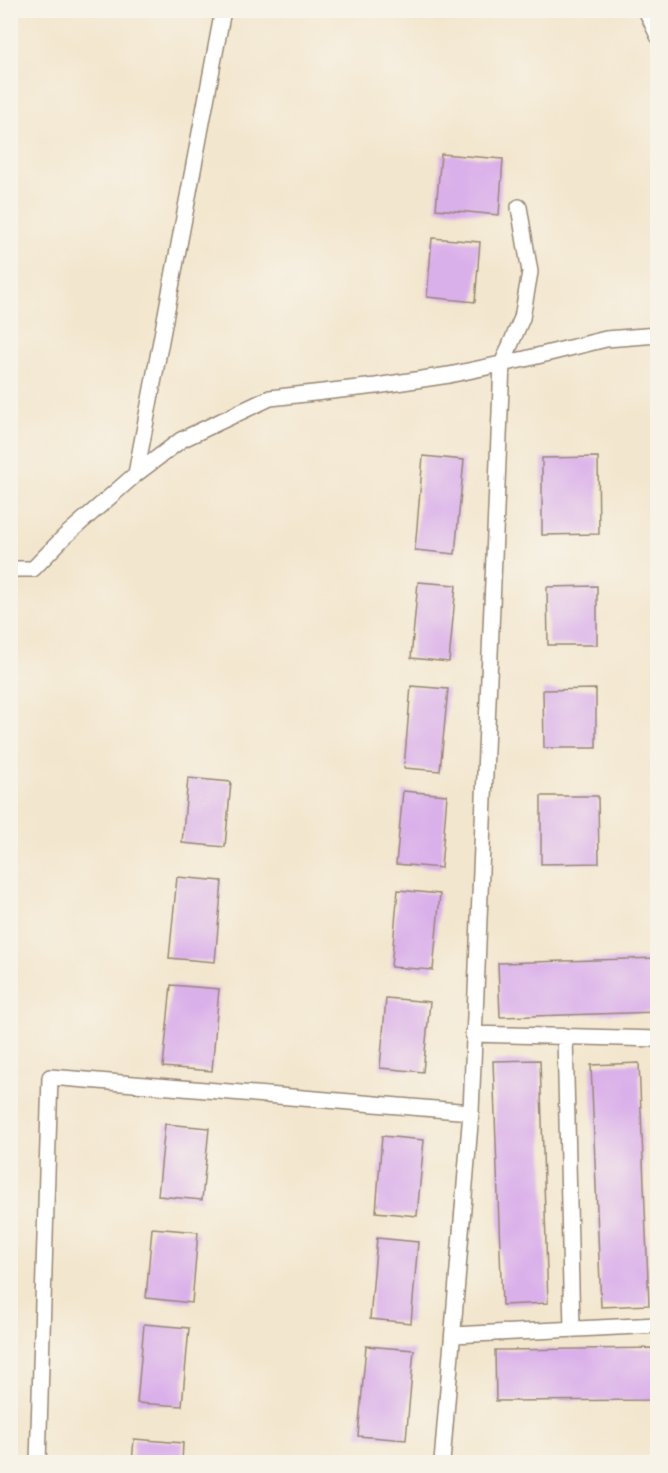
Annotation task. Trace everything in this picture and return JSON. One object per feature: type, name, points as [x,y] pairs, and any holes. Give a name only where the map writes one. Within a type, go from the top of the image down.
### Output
[{"type":"lane","points":[[136,474],[223,10]]},
{"type":"lane","points":[[646,10],[657,36]]},
{"type":"lane","points":[[442,1462],[471,1112],[502,364],[522,318],[530,272],[519,207]]},
{"type":"lane","points":[[10,569],[33,569],[64,537],[136,474],[181,440],[270,398],[450,375],[606,339],[657,335]]},
{"type":"lane","points":[[473,1034],[657,1039]]},
{"type":"lane","points":[[565,1036],[572,1329]]},
{"type":"lane","points":[[38,1462],[50,1077],[471,1112]]},
{"type":"lane","points":[[453,1335],[657,1325]]},
{"type":"building","points":[[441,154],[503,159],[499,215],[436,209]]},
{"type":"building","points":[[432,238],[480,242],[475,302],[427,297]]},
{"type":"building","points":[[423,456],[464,460],[455,554],[415,550]]},
{"type":"building","points":[[598,457],[599,534],[542,535],[542,458]]},
{"type":"building","points":[[418,582],[456,585],[449,662],[411,658]]},
{"type":"building","points":[[597,586],[597,645],[548,645],[547,587]]},
{"type":"building","points":[[411,686],[448,689],[440,771],[404,768]]},
{"type":"building","points":[[596,689],[596,748],[544,748],[543,690]]},
{"type":"building","points":[[188,778],[231,782],[225,847],[182,843]]},
{"type":"building","points":[[403,791],[447,795],[441,868],[396,864]]},
{"type":"building","points":[[541,796],[598,796],[599,863],[541,864]]},
{"type":"building","points":[[177,877],[222,881],[215,962],[169,958]]},
{"type":"building","points":[[398,890],[440,894],[433,970],[391,967]]},
{"type":"building","points":[[658,958],[658,1012],[500,1017],[498,963]]},
{"type":"building","points":[[171,985],[219,989],[212,1071],[163,1067]]},
{"type":"building","points":[[386,998],[430,1002],[423,1072],[380,1068]]},
{"type":"building","points":[[540,1060],[548,1303],[502,1305],[493,1061]]},
{"type":"building","points":[[639,1063],[649,1305],[601,1307],[591,1065]]},
{"type":"building","points":[[165,1124],[209,1128],[202,1200],[158,1196]]},
{"type":"building","points":[[382,1136],[424,1140],[417,1216],[376,1212]]},
{"type":"building","points":[[152,1228],[198,1232],[192,1303],[146,1298]]},
{"type":"building","points":[[377,1238],[418,1242],[411,1323],[370,1319]]},
{"type":"building","points":[[144,1324],[189,1328],[182,1406],[137,1403]]},
{"type":"building","points":[[366,1346],[414,1350],[406,1440],[358,1436]]},
{"type":"building","points":[[658,1348],[658,1400],[496,1401],[495,1350]]},
{"type":"building","points":[[134,1439],[183,1443],[182,1462],[132,1462]]},
{"type":"building","points":[[362,1457],[408,1461],[408,1462],[361,1462]]}]
